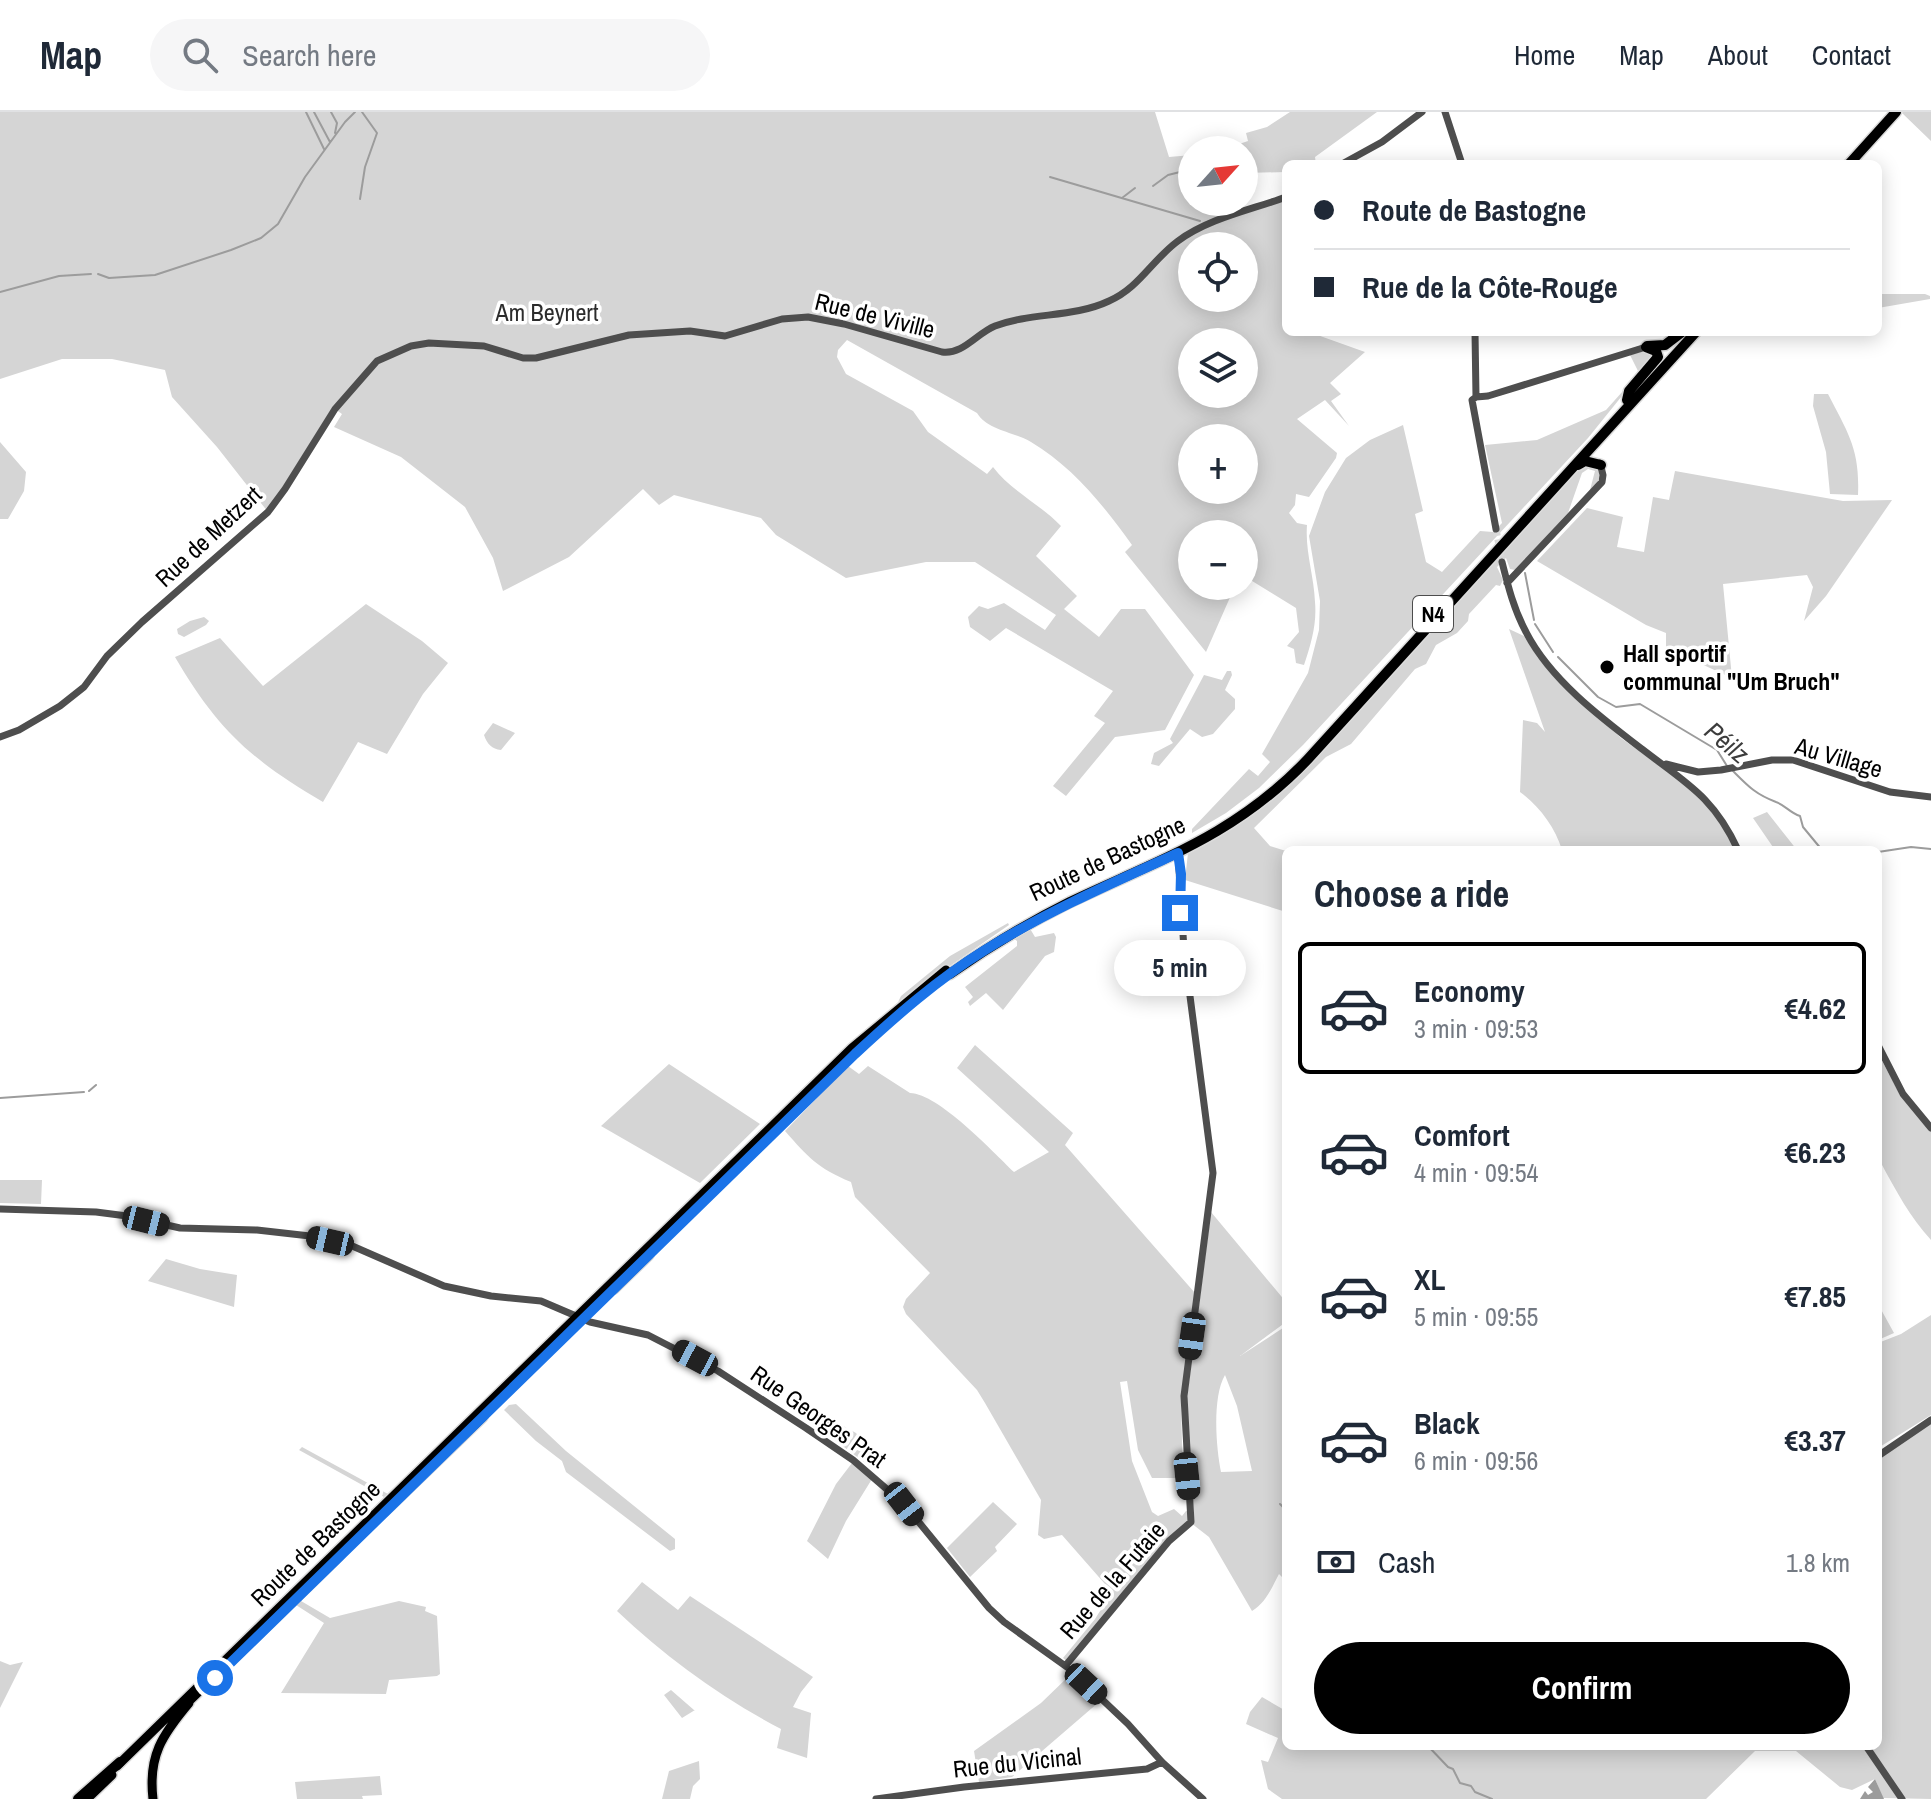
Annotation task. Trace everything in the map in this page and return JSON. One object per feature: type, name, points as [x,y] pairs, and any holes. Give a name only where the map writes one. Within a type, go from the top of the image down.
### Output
[{"type":"highway","points":[[1844,160],[1887,112]]},
{"type":"highway","points":[[1853,160],[1896,112]]},
{"type":"highway","points":[[1646,347],[1665,345],[1679,336]]},
{"type":"highway","name":"N4","points":[[1497,553],[1682,336]]},
{"type":"highway","name":"N4","points":[[1497,553],[1628,402],[1692,336]]},
{"type":"highway","points":[[1598,462],[1592,450],[1629,409],[1629,391],[1658,357],[1656,351],[1646,347]]},
{"type":"highway","points":[[1527,518],[1581,462],[1598,462]]},
{"type":"highway","name":"Route de Bastogne","points":[[948,972],[1055,910],[1178,853],[1253,810],[1296,772],[1497,553]]},
{"type":"highway","name":"Route de Bastogne","points":[[948,972],[1024,920],[1195,839],[1250,805],[1298,762],[1497,553]]},
{"type":"highway","points":[[83,1799],[120,1762]]},
{"type":"main road","name":"Route de Bastogne","points":[[83,1799],[194,1698],[874,1028],[948,972]]},
{"type":"main road","name":"Route de Bastogne","points":[[120,1762],[580,1318]]},
{"type":"main road","points":[[153,1799],[152,1771],[159,1743],[194,1698]]},
{"type":"street","points":[[1349,160],[1382,142],[1422,112]]},
{"type":"street","points":[[1445,112],[1461,160]]},
{"type":"street","name":"Rue de Viville","points":[[513,355],[536,358],[629,335],[660,331],[725,336],[782,319],[808,317],[953,353],[983,332],[1004,323],[1087,309],[1114,299],[1136,284],[1181,238],[1219,220],[1282,198]]},
{"type":"street","points":[[1475,336],[1474,399],[1496,529]]},
{"type":"street","name":"Rue de Metzert","points":[[0,737],[19,730],[60,706],[84,687],[107,656],[142,622],[268,512],[335,409],[377,361],[400,350],[429,343],[484,346],[513,355]]},
{"type":"street","points":[[1474,399],[1646,347]]},
{"type":"street","points":[[1507,583],[1602,482],[1598,462]]},
{"type":"street","points":[[1497,553],[1523,627],[1544,660],[1593,708],[1698,791],[1718,813],[1736,846]]},
{"type":"street","name":"Au Village","points":[[1657,760],[1689,771],[1793,760],[1890,792],[1931,797]]},
{"type":"street","name":"Rue de la Futaie","points":[[1066,1665],[1169,1541],[1191,1522],[1184,1396],[1213,1173],[1184,950],[1178,853]]},
{"type":"street","points":[[1882,1053],[1903,1094],[1931,1128]]},
{"type":"street","name":"Rue Georges Prat","points":[[0,1209],[80,1211],[127,1216],[180,1228],[257,1230],[310,1236],[350,1245],[444,1286],[491,1296],[541,1301],[580,1318],[648,1335],[672,1346],[718,1371],[853,1460],[904,1504],[989,1608],[1066,1665],[1203,1799]]},
{"type":"street","points":[[1882,1453],[1931,1420]]},
{"type":"street","points":[[1869,1750],[1902,1799]]},
{"type":"street","name":"Rue du Vicinal","points":[[876,1799],[1147,1769],[1162,1762]]},
{"type":"green space","name":"Am Beynert","points":[[0,112],[1155,112],[1169,157],[1178,156],[1178,216],[1227,216],[1228,219],[1258,216],[1258,208],[1282,199],[1282,336],[1320,336],[1365,352],[1330,383],[1341,394],[1331,401],[1349,426],[1325,400],[1297,419],[1337,453],[1309,497],[1296,494],[1295,505],[1289,513],[1297,523],[1307,525],[1314,592],[1314,626],[1304,665],[1296,663],[1294,649],[1287,646],[1299,632],[1296,608],[1258,585],[1258,520],[1178,520],[1178,600],[1229,600],[1206,652],[1125,552],[1132,545],[1111,516],[1060,463],[1031,442],[994,427],[977,413],[847,340],[838,350],[837,357],[846,374],[913,411],[928,432],[987,474],[993,467],[1061,526],[1036,556],[1077,596],[1064,609],[1099,637],[1121,609],[1145,609],[1194,675],[1165,730],[1115,737],[1066,796],[1053,786],[1105,723],[1094,716],[1113,691],[1006,628],[990,641],[970,627],[968,617],[979,606],[988,609],[1004,603],[1045,630],[1056,615],[975,562],[926,562],[846,578],[776,535],[761,518],[674,495],[659,505],[643,489],[569,557],[503,591],[493,558],[465,507],[401,457],[334,427],[342,414],[335,409],[268,512],[217,447],[172,397],[165,370],[112,359],[62,359],[0,379]]},
{"type":"green space","points":[[1290,112],[1377,112],[1315,157],[1315,160],[1282,160],[1282,172],[1258,173],[1258,136],[1247,136],[1246,133],[1267,127]]},
{"type":"green space","points":[[1903,112],[1931,112],[1931,141],[1902,113]]},
{"type":"green space","points":[[1882,294],[1925,294],[1930,299],[1882,307]]},
{"type":"green space","points":[[1647,350],[1655,355],[1588,438],[1303,745],[1259,788],[1192,833],[1192,829],[1249,769],[1258,776],[1270,762],[1262,754],[1308,673],[1319,630],[1320,601],[1309,536],[1325,492],[1346,458],[1370,440],[1403,425],[1423,511],[1415,514],[1426,562],[1442,572],[1480,531],[1493,532],[1502,523],[1485,445],[1537,440],[1606,410],[1639,373],[1630,355]]},
{"type":"green space","points":[[1814,394],[1828,394],[1847,431],[1855,453],[1858,495],[1830,494],[1826,452],[1813,406]]},
{"type":"green space","points":[[0,442],[26,472],[24,491],[8,519],[0,519]]},
{"type":"green space","points":[[1584,464],[1597,468],[1599,478],[1595,485],[1590,490],[1595,471],[1588,469],[1582,473],[1568,513],[1515,570],[1510,569],[1506,558],[1497,567],[1503,580],[1500,586],[1496,585],[1469,614],[1468,621],[1457,633],[1436,645],[1426,664],[1415,669],[1351,744],[1326,757],[1254,828],[1270,846],[1282,850],[1282,911],[1185,880],[1188,853],[1232,828],[1282,790]]},
{"type":"green space","points":[[1675,471],[1843,501],[1892,500],[1826,596],[1804,621],[1813,587],[1807,575],[1723,584],[1732,678],[1666,648],[1666,633],[1646,625],[1537,561],[1587,508],[1623,517],[1617,547],[1644,552],[1653,497],[1669,500]]},
{"type":"green space","points":[[366,604],[422,641],[448,663],[423,694],[387,754],[358,742],[323,802],[275,772],[238,741],[206,704],[175,657],[220,638],[263,686]]},
{"type":"green space","points":[[204,617],[209,621],[206,625],[184,637],[178,634],[177,629]]},
{"type":"green space","points":[[1509,629],[1524,636],[1556,679],[1621,738],[1696,792],[1716,814],[1733,846],[1560,846],[1546,818],[1520,792],[1523,720],[1537,723],[1545,732]]},
{"type":"green space","points":[[1227,671],[1231,671],[1232,675],[1225,690],[1235,699],[1235,709],[1213,734],[1202,737],[1190,729],[1159,766],[1151,764],[1154,753],[1173,743],[1170,739],[1204,675],[1222,680]]},
{"type":"green space","points":[[493,723],[515,733],[501,750],[490,746],[484,735]]},
{"type":"green space","points":[[1767,812],[1794,846],[1772,846],[1753,818]]},
{"type":"green space","points":[[1008,923],[898,1002],[901,996],[950,956]]},
{"type":"green space","points":[[1029,927],[1035,937],[1054,933],[1054,952],[1045,956],[1003,1010],[986,993],[970,1006],[968,1002],[973,997],[965,987],[1017,946],[1013,938]]},
{"type":"green space","points":[[975,1045],[1073,1133],[1065,1145],[1195,1293],[1181,1405],[1183,1478],[1152,1478],[1138,1450],[1127,1381],[1120,1382],[1132,1461],[1152,1512],[1158,1516],[1174,1509],[1182,1516],[1186,1511],[1194,1513],[1186,1406],[1211,1212],[1282,1297],[1282,1325],[1240,1356],[1282,1329],[1282,1577],[1279,1574],[1265,1599],[1252,1611],[1209,1537],[1191,1523],[1177,1533],[1068,1662],[1063,1658],[1095,1619],[1112,1592],[1062,1535],[1044,1539],[1038,1535],[1041,1500],[985,1403],[977,1390],[906,1314],[903,1307],[906,1299],[930,1273],[855,1197],[851,1182],[814,1161],[785,1131],[848,1066],[859,1074],[868,1066],[910,1093],[922,1096],[950,1113],[1014,1172],[1049,1152],[957,1068]],"holes":[[[1225,1375],[1237,1406],[1252,1471],[1221,1472],[1217,1409]]]},
{"type":"green space","points":[[1882,1061],[1900,1095],[1931,1132],[1931,1240],[1898,1194],[1882,1165]]},
{"type":"green space","points":[[669,1064],[760,1124],[700,1183],[601,1126]]},
{"type":"green space","points":[[0,1180],[42,1180],[41,1204],[0,1203]]},
{"type":"green space","points":[[166,1259],[237,1275],[234,1307],[148,1281]]},
{"type":"green space","points":[[1882,1311],[1894,1333],[1882,1338]]},
{"type":"green space","points":[[1931,1315],[1931,1415],[1882,1446],[1882,1341],[1901,1334]]},
{"type":"green space","points":[[516,1404],[566,1451],[675,1539],[675,1549],[670,1551],[566,1472],[562,1461],[504,1410]]},
{"type":"green space","points":[[827,1417],[856,1433],[875,1460],[872,1468],[816,1426]]},
{"type":"green space","points":[[1931,1420],[1931,1799],[1883,1798],[1875,1779],[1852,1790],[1840,1787],[1796,1751],[1755,1751],[1706,1799],[1282,1799],[1268,1789],[1261,1760],[1268,1762],[1278,1738],[1246,1724],[1250,1712],[1262,1697],[1282,1709],[1282,1750],[1882,1750],[1882,1453]]},
{"type":"green space","points":[[302,1447],[388,1494],[384,1497],[299,1450]]},
{"type":"green space","points":[[852,1463],[872,1479],[846,1521],[828,1559],[807,1541],[836,1484]]},
{"type":"green space","points":[[993,1502],[1017,1524],[995,1547],[997,1551],[970,1577],[947,1548]]},
{"type":"green space","points":[[642,1582],[678,1610],[690,1596],[813,1677],[793,1707],[811,1713],[807,1758],[777,1748],[781,1729],[695,1676],[617,1611]]},
{"type":"green space","points":[[301,1601],[330,1618],[399,1601],[426,1607],[425,1611],[437,1616],[440,1674],[389,1680],[386,1694],[281,1693],[324,1623],[296,1605]]},
{"type":"green space","points":[[0,1661],[10,1665],[23,1662],[0,1708]]},
{"type":"green space","points":[[1070,1675],[1099,1702],[1012,1777],[979,1782],[974,1751],[1041,1703]]},
{"type":"green space","points":[[671,1690],[695,1710],[682,1718],[664,1695]]},
{"type":"green space","points":[[699,1761],[700,1779],[693,1786],[690,1799],[662,1799],[669,1771]]},
{"type":"green space","points":[[380,1776],[382,1795],[362,1796],[363,1799],[297,1799],[295,1782]]},
{"type":"shaded area","points":[[1875,1779],[1884,1799],[1860,1799],[1865,1791],[1868,1795],[1873,1792],[1868,1787]]},
{"type":"waterway","points":[[306,112],[324,149]]},
{"type":"waterway","points":[[314,112],[330,142]]},
{"type":"waterway","points":[[331,112],[337,123],[335,133]]},
{"type":"waterway","points":[[98,274],[109,278],[155,275],[261,238],[278,224],[305,177],[355,112]]},
{"type":"waterway","points":[[360,199],[365,167],[377,133],[362,112]]},
{"type":"waterway","points":[[1153,186],[1168,175],[1178,172]]},
{"type":"waterway","points":[[1050,177],[1200,221]]},
{"type":"waterway","points":[[1122,198],[1135,188]]},
{"type":"waterway","points":[[0,292],[59,276],[91,274]]},
{"type":"waterway","name":"Péilz","points":[[1525,573],[1534,620]]},
{"type":"waterway","name":"Péilz","points":[[1535,624],[1553,652]]},
{"type":"waterway","name":"Péilz","points":[[1558,657],[1598,697],[1616,707],[1640,704],[1717,750],[1727,766]]},
{"type":"waterway","name":"Péilz","points":[[1732,770],[1757,793],[1800,816],[1803,827],[1819,846]]},
{"type":"waterway","name":"Péilz","points":[[1882,851],[1911,847],[1931,849]]},
{"type":"waterway","points":[[89,1091],[96,1085]]},
{"type":"waterway","points":[[0,1098],[84,1092]]},
{"type":"waterway","points":[[1432,1750],[1453,1769],[1460,1783],[1492,1799]]},
{"type":"tunnel","points":[[1496,529],[1502,562]]},
{"type":"place","name":"Hall sportif communal \"Um Bruch\"","points":[[1607,667]]},
{"type":"route","points":[[215,1678],[855,1054],[933,987],[983,951],[1027,925],[1178,853],[1180,913]]}]
